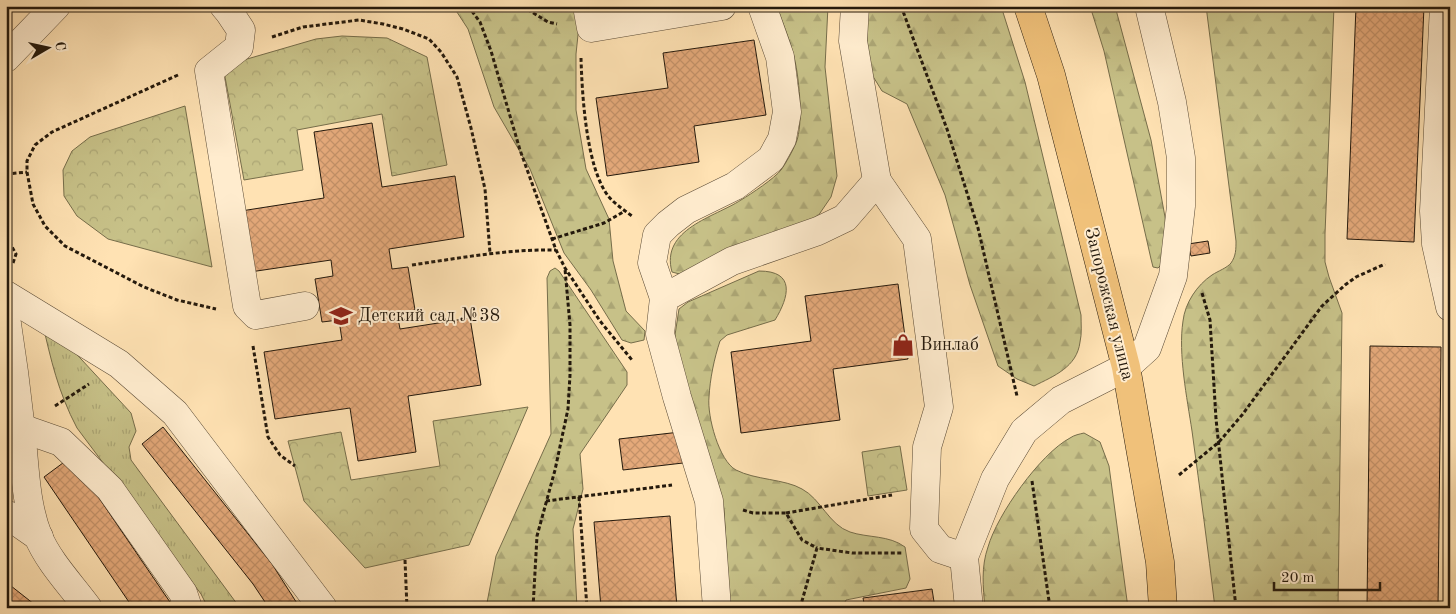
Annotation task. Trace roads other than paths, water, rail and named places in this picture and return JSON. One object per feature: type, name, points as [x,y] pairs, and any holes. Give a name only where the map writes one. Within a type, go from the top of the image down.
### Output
[{"type":"main road","name":"Запорожская улица","points":[[1028,6],[1051,75],[1126,367],[1160,562],[1164,608]]},
{"type":"lane","points":[[6,58],[56,6]]},
{"type":"lane","points":[[224,6],[241,30],[239,47],[210,71],[247,306],[256,315],[305,306]]},
{"type":"lane","points":[[587,6],[591,28],[722,6]]},
{"type":"lane","points":[[717,608],[706,492],[676,397],[660,334],[664,298],[652,263],[658,235],[668,224],[686,210],[734,186],[771,159],[782,139],[787,112],[780,58],[762,6]]},
{"type":"lane","points":[[855,6],[853,41],[877,182],[917,239],[939,407],[926,447],[924,529],[952,553],[969,608]]},
{"type":"lane","points":[[952,553],[1024,431],[1061,400],[1126,367],[1147,348],[1172,276],[1177,249],[1181,206],[1181,158],[1172,102],[1150,6]]},
{"type":"lane","points":[[1444,6],[1434,210],[1436,244],[1450,307]]},
{"type":"lane","points":[[664,298],[732,261],[818,231],[845,218],[877,182]]},
{"type":"lane","points":[[6,295],[119,364],[175,413],[322,607]]},
{"type":"lane","points":[[6,317],[27,489],[32,515],[39,537],[49,555],[88,608]]},
{"type":"lane","points":[[21,428],[61,442],[110,488],[183,593],[188,608]]},
{"type":"lane","points":[[6,514],[39,537]]},
{"type":"place","name":"Детский сад №38","points":[[341,316]]},
{"type":"place","name":"Винлаб","points":[[903,345]]}]
